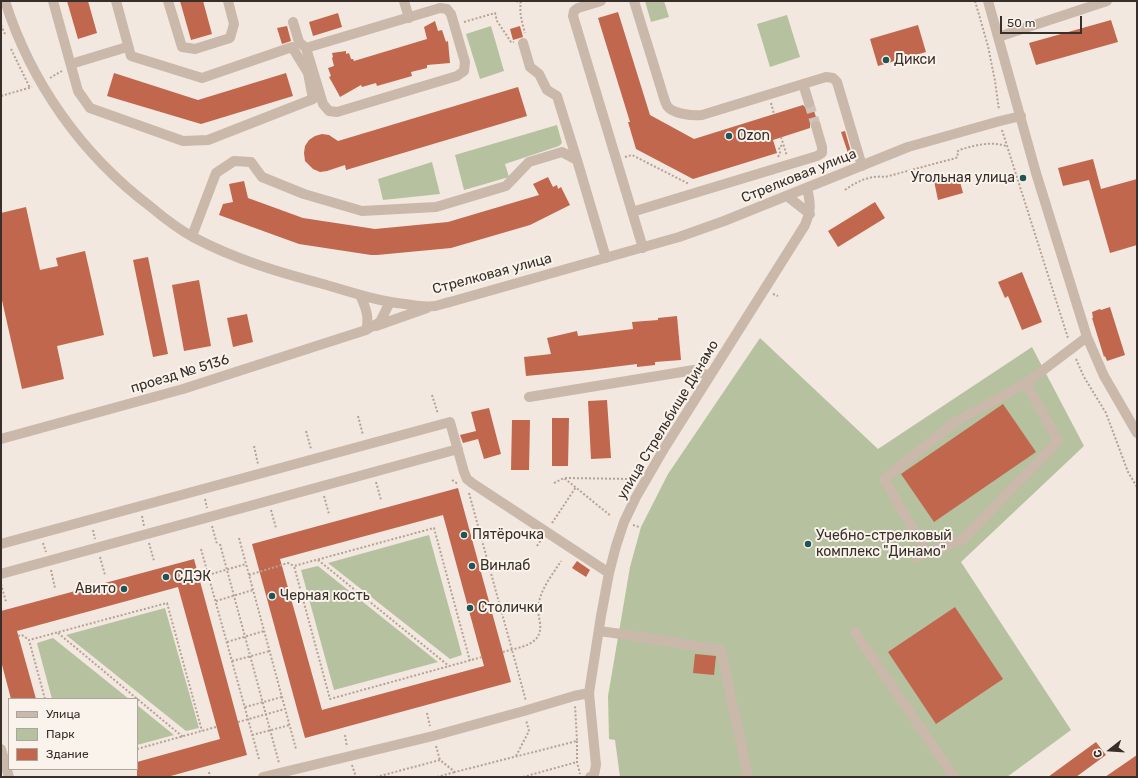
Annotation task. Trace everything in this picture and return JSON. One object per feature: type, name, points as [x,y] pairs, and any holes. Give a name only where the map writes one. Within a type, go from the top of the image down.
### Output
[{"type":"street","name":"Стрелковая улица","points":[[5,1],[5,15],[28,60],[63,118],[94,156],[133,194],[162,216],[192,236],[221,250],[268,269],[360,295],[417,306],[434,306],[450,302],[643,248],[724,221],[908,147],[1021,116]]},
{"type":"street","points":[[52,1],[78,91],[90,108],[182,141],[208,140],[313,99],[306,48],[299,42],[293,22]]},
{"type":"street","points":[[116,1],[130,56],[202,78],[292,47],[310,72],[323,104],[329,111],[337,112],[457,76],[464,71],[466,62],[451,14],[447,9],[440,8],[306,48]]},
{"type":"street","points":[[168,1],[182,48],[195,49],[230,38],[234,24],[228,1]]},
{"type":"street","points":[[404,1],[409,18]]},
{"type":"street","points":[[602,1],[578,8],[574,11],[573,16],[643,248]]},
{"type":"street","points":[[634,1],[668,107],[674,111],[691,115],[702,115],[826,77],[832,78],[836,82],[862,166]]},
{"type":"street","points":[[988,1],[1036,173],[1087,337],[1104,376],[1137,433]]},
{"type":"street","points":[[998,37],[1107,1]]},
{"type":"street","points":[[522,43],[530,67],[539,74],[547,90],[557,96],[606,258]]},
{"type":"street","points":[[71,64],[127,47]]},
{"type":"street","points":[[803,84],[809,103]]},
{"type":"street","points":[[632,212],[817,156],[822,153],[822,147],[816,126]]},
{"type":"street","points":[[192,236],[216,173],[234,161],[251,162],[262,177],[304,194],[362,211],[436,207],[506,186],[529,162],[562,152],[577,160]]},
{"type":"street","points":[[807,188],[811,203],[810,214]]},
{"type":"street","points":[[787,196],[810,214]]},
{"type":"street","name":"улица Стрельбище Динамо","points":[[590,777],[594,775],[596,765],[589,693],[609,573],[624,522],[636,497],[665,447],[805,225],[810,214]]},
{"type":"street","points":[[360,295],[366,307],[368,323],[366,330]]},
{"type":"street","name":"проезд № 5136","points":[[366,330],[380,322],[390,302]]},
{"type":"street","name":"проезд № 5136","points":[[1,440],[183,389],[366,330],[434,306]]},
{"type":"street","points":[[927,553],[884,479],[954,423],[1026,383],[1087,337]]},
{"type":"street","points":[[529,397],[694,370],[710,376]]},
{"type":"street","points":[[916,558],[963,539],[1058,441],[1026,383]]},
{"type":"street","points":[[1,544],[450,422],[464,472],[472,483],[609,573]]},
{"type":"street","points":[[1,574],[458,450]]},
{"type":"street","points":[[599,631],[721,650],[748,777]]},
{"type":"street","points":[[855,632],[954,777]]},
{"type":"street","points":[[263,777],[433,736],[589,693]]},
{"type":"street","points":[[1,749],[9,777]]},
{"type":"path","points":[[455,25],[494,13],[497,21],[511,42],[522,43],[526,36],[520,16],[520,2],[516,1]]},
{"type":"path","points":[[975,1],[990,53],[1000,121],[1006,146],[1072,348],[1084,377],[1106,413],[1128,472],[1137,487]]},
{"type":"path","points":[[1,96],[30,88],[41,83],[71,64]]},
{"type":"path","points":[[781,137],[787,156]]},
{"type":"path","points":[[845,190],[856,182],[872,177],[885,177],[956,158],[959,150],[980,144],[999,144],[1006,146]]},
{"type":"path","points":[[778,157],[780,153],[779,147],[783,145]]},
{"type":"path","points":[[632,155],[690,184],[694,184]]},
{"type":"path","points":[[358,416],[365,445]]},
{"type":"path","points":[[306,431],[314,459]]},
{"type":"path","points":[[254,446],[261,473]]},
{"type":"path","points":[[373,473],[381,500]]},
{"type":"path","points":[[564,478],[611,516]]},
{"type":"path","points":[[554,483],[564,478],[630,479]]},
{"type":"path","points":[[452,480],[463,487]]},
{"type":"path","points":[[321,487],[328,514]]},
{"type":"path","points":[[537,546],[576,487]]},
{"type":"path","points":[[468,491],[512,649],[526,710],[529,731],[516,756]]},
{"type":"path","points":[[268,501],[276,528]]},
{"type":"path","points":[[632,525],[639,527]]},
{"type":"path","points":[[249,575],[288,563],[294,566],[318,560],[434,528],[470,660]]},
{"type":"path","points":[[239,538],[296,748]]},
{"type":"path","points":[[220,544],[281,772]]},
{"type":"path","points":[[202,549],[259,759]]},
{"type":"path","points":[[318,560],[449,666]]},
{"type":"path","points":[[503,652],[530,644],[536,640],[540,633],[538,613],[539,601],[546,584],[561,561]]},
{"type":"path","points":[[208,575],[246,564]]},
{"type":"path","points":[[294,566],[330,699],[482,657]]},
{"type":"path","points":[[1,584],[6,602]]},
{"type":"path","points":[[216,601],[253,590]]},
{"type":"path","points":[[29,640],[168,602],[202,731]]},
{"type":"path","points":[[227,642],[264,631]]},
{"type":"path","points":[[57,633],[136,698]]},
{"type":"path","points":[[18,636],[22,635],[29,640],[46,698]]},
{"type":"path","points":[[232,661],[270,651]]},
{"type":"path","points":[[574,696],[580,777]]},
{"type":"path","points":[[245,707],[282,697]]},
{"type":"path","points":[[138,700],[183,737]]},
{"type":"path","points":[[238,722],[285,709]]},
{"type":"path","points":[[252,735],[290,725]]},
{"type":"path","points":[[138,749],[216,727]]},
{"type":"path","points":[[437,777],[577,741]]},
{"type":"path","points":[[376,777],[440,760],[455,772]]},
{"type":"path","points":[[523,777],[578,762]]},
{"type":"path","points":[[209,772],[210,777]]},
{"type":"green space","points":[[645,1],[664,1],[669,17],[651,22]]},
{"type":"green space","points":[[787,15],[800,57],[770,67],[757,24]]},
{"type":"green space","points":[[491,26],[504,71],[480,79],[466,34]]},
{"type":"green space","points":[[557,125],[562,143],[559,146],[505,164],[509,177],[464,190],[455,155]]},
{"type":"green space","points":[[432,162],[440,194],[383,200],[378,179]]},
{"type":"green space","name":"Учебно-стрелковый комплекс \"Динамо\"","points":[[760,338],[878,449],[1032,347],[1084,446],[961,562],[1071,730],[1007,777],[620,777],[615,740],[609,739],[608,696],[630,567],[641,527],[668,474]]},
{"type":"green space","points":[[429,535],[462,655],[450,659],[328,563]]},
{"type":"green space","points":[[318,566],[438,662],[334,690],[301,570]]},
{"type":"green space","points":[[165,608],[199,728],[186,731],[66,635]]},
{"type":"green space","points":[[53,638],[128,698],[52,698],[37,643]]},
{"type":"green space","points":[[138,706],[174,735],[138,745]]},
{"type":"building","points":[[67,1],[88,1],[97,33],[78,39]]},
{"type":"building","points":[[180,1],[203,1],[212,34],[191,40]]},
{"type":"building","points":[[618,12],[650,115],[694,139],[803,105],[807,109],[813,108],[817,120],[811,122],[810,128],[773,140],[777,153],[693,179],[636,149],[628,122],[630,122],[598,18]]},
{"type":"building","points":[[338,13],[342,27],[313,36],[309,22]]},
{"type":"building","points":[[1111,20],[1118,42],[1036,65],[1029,43]]},
{"type":"building","points":[[435,21],[438,31],[442,30],[446,42],[448,41],[450,63],[427,65],[427,68],[411,72],[412,76],[377,86],[376,83],[362,87],[361,85],[340,97],[329,77],[331,76],[328,68],[334,66],[332,53],[346,51],[346,54],[349,53],[351,59],[354,61],[427,39],[424,27]]},
{"type":"building","points":[[918,25],[926,52],[878,66],[870,39]]},
{"type":"building","points":[[287,26],[291,41],[282,44],[277,28]]},
{"type":"building","points":[[520,26],[523,37],[513,40],[510,29]]},
{"type":"building","points":[[114,73],[198,100],[286,73],[293,96],[201,124],[107,96]]},
{"type":"building","points":[[518,87],[527,116],[346,170],[345,165],[320,172],[313,169],[305,161],[305,146],[309,140],[315,136],[322,134],[329,135],[338,141]]},
{"type":"building","points":[[845,131],[852,155],[849,156],[841,132]]},
{"type":"building","points":[[1093,159],[1101,189],[1137,179],[1137,245],[1110,253],[1089,180],[1063,186],[1058,168]]},
{"type":"building","points":[[958,174],[963,193],[938,200],[934,181]]},
{"type":"building","points":[[548,177],[553,187],[557,185],[558,189],[561,187],[570,205],[530,225],[451,248],[371,255],[299,244],[219,215],[223,204],[233,202],[229,184],[244,181],[248,198],[303,218],[375,229],[448,222],[539,195],[533,184]]},
{"type":"building","points":[[875,202],[885,218],[838,247],[828,231]]},
{"type":"building","points":[[26,207],[40,270],[58,266],[56,258],[85,251],[104,335],[57,346],[64,379],[22,389],[1,296],[1,213]]},
{"type":"building","points":[[148,257],[168,354],[153,357],[133,260]]},
{"type":"building","points":[[1022,272],[1042,322],[1022,330],[1008,296],[1005,298],[998,282]]},
{"type":"building","points":[[199,280],[211,346],[184,351],[172,285]]},
{"type":"building","points":[[1110,307],[1125,355],[1107,361],[1105,356],[1104,357],[1092,318],[1092,312]]},
{"type":"building","points":[[247,314],[253,342],[233,347],[227,318]]},
{"type":"building","points":[[677,316],[681,360],[655,362],[655,365],[637,367],[637,364],[526,376],[524,357],[551,354],[547,338],[577,331],[578,336],[633,329],[632,322],[658,320],[658,318]]},
{"type":"building","points":[[607,400],[611,458],[591,459],[588,401]]},
{"type":"building","points":[[1003,404],[1036,452],[934,522],[901,474]]},
{"type":"building","points":[[489,408],[501,454],[484,459],[478,439],[463,443],[460,435],[476,431],[471,412]]},
{"type":"building","points":[[552,418],[569,418],[568,466],[552,466]]},
{"type":"building","points":[[512,420],[530,420],[529,470],[511,470]]},
{"type":"building","points":[[458,488],[511,682],[305,738],[252,544]],"holes":[[[443,515],[484,666],[322,710],[280,559]]]},
{"type":"building","points":[[194,559],[247,755],[167,777],[137,777],[138,762],[220,739],[178,587],[17,631],[36,698],[11,698],[1,661],[1,611]]},
{"type":"building","points":[[577,561],[590,570],[586,577],[572,568]]},
{"type":"building","points":[[955,607],[1003,679],[936,724],[888,652]]},
{"type":"building","points":[[695,654],[716,656],[714,675],[693,673]]},
{"type":"building","points":[[1096,742],[1106,755],[1076,777],[1048,777]]},
{"type":"building","points":[[1137,755],[1137,777],[1105,777]]},
{"type":"tunnel","points":[[809,103],[816,126]]},
{"type":"place","name":"Дикси","points":[[886,60]]},
{"type":"place","name":"Ozon","points":[[729,136]]},
{"type":"place","name":"Угольная улица","points":[[1023,178]]},
{"type":"place","name":"Пятёрочка","points":[[464,535]]},
{"type":"place","name":"Учебно-стрелковый комплекс \"Динамо\"","points":[[808,544]]},
{"type":"place","name":"Винлаб","points":[[472,566]]},
{"type":"place","name":"СДЭК","points":[[166,577]]},
{"type":"place","name":"Авито","points":[[124,589]]},
{"type":"place","name":"Черная кость","points":[[272,596]]},
{"type":"place","name":"Столички","points":[[470,608]]}]
